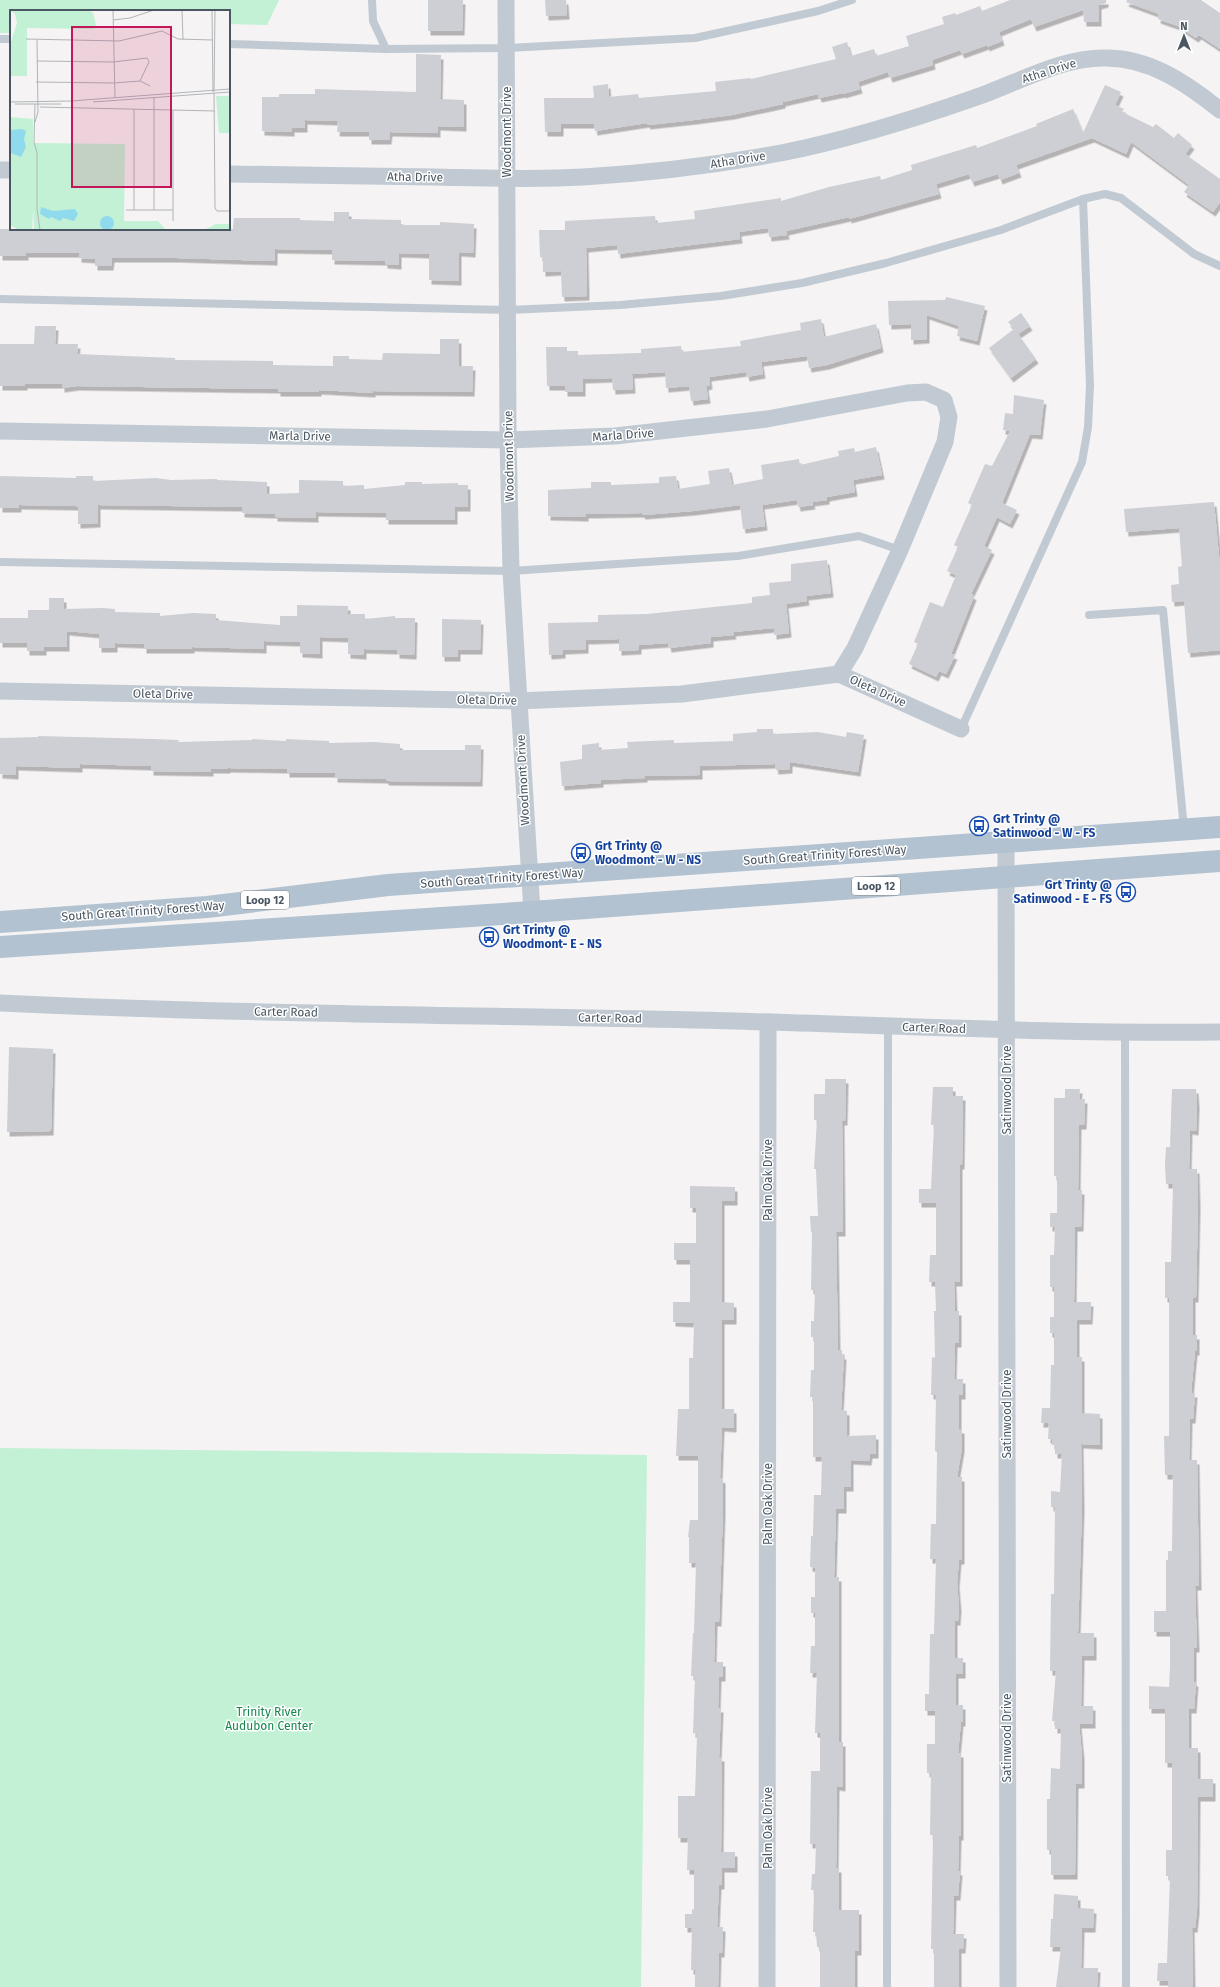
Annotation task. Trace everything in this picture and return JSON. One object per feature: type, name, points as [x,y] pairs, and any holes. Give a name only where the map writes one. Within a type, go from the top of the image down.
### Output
[{"type":"main road","name":"South Great Trinity Forest Way","points":[[0,922],[207,907],[388,885],[530,877],[1220,827]]},
{"type":"main road","name":"Loop 12","points":[[0,947],[532,912],[1220,861]]},
{"type":"street","name":"Woodmont Drive","points":[[506,0],[508,440],[511,571],[532,912]]},
{"type":"street","name":"Atha Drive","points":[[230,174],[507,178],[581,177],[705,165],[782,153],[899,123],[976,97],[1052,68],[1077,61],[1105,57],[1132,61],[1161,70],[1190,86],[1220,110]]},
{"type":"street","name":"Marla Drive","points":[[0,431],[508,440],[615,436],[692,429],[767,419],[907,393],[926,392],[944,400],[949,418],[945,442],[900,550],[855,648],[839,674]]},
{"type":"street","name":"Oleta Drive","points":[[0,691],[518,701],[682,694],[839,674],[961,729]]},
{"type":"street","name":"Satinwood Drive","points":[[1006,842],[1008,1987]]},
{"type":"street","name":"Carter Road","points":[[0,1004],[158,1011],[376,1013],[768,1022],[1007,1031],[1125,1033],[1220,1032]]},
{"type":"street","name":"Palm Oak Drive","points":[[767,1987],[768,1022]]},
{"type":"lane","points":[[372,0],[373,21],[386,49]]},
{"type":"lane","points":[[230,44],[386,49],[507,48],[695,38],[818,11],[852,0]]},
{"type":"lane","points":[[0,39],[10,40]]},
{"type":"lane","points":[[0,300],[508,310],[620,305],[721,296],[802,283],[886,263],[1001,230],[1083,199],[1105,194],[1121,198],[1194,254],[1220,266]]},
{"type":"lane","points":[[961,729],[1082,462],[1088,427],[1090,386],[1083,199]]},
{"type":"lane","points":[[0,562],[511,571],[738,556],[859,536],[900,550]]},
{"type":"lane","points":[[1089,615],[1163,610],[1184,830]]},
{"type":"lane","points":[[887,1987],[888,1026]]},
{"type":"lane","points":[[1125,1033],[1126,1987]]},
{"type":"green space","points":[[0,0],[279,0],[267,25],[230,24],[230,10],[10,10],[10,33],[0,33]]},
{"type":"green space","name":"Trinity River Audubon Center","points":[[0,1448],[647,1455],[641,1987],[0,1987]]},
{"type":"building","points":[[428,0],[463,0],[462,31],[428,31]]},
{"type":"building","points":[[545,0],[566,0],[567,15],[546,16]]},
{"type":"building","points":[[1010,0],[1106,0],[1106,3],[1099,5],[1099,22],[1084,22],[1083,10],[1034,27],[1031,19],[999,32],[1002,41],[987,47],[987,45],[962,54],[960,50],[932,60],[933,65],[890,78],[888,72],[858,82],[860,89],[843,94],[819,98],[818,94],[783,102],[783,104],[732,115],[694,120],[648,125],[647,123],[595,131],[594,124],[561,124],[561,132],[545,132],[544,98],[592,98],[594,97],[593,86],[608,84],[609,97],[638,94],[639,98],[716,91],[715,82],[751,79],[836,59],[832,47],[847,42],[851,56],[874,49],[876,56],[909,46],[906,36],[944,24],[942,17],[955,13],[956,15],[980,6],[982,11]]},
{"type":"building","points":[[1127,0],[1201,0],[1220,13],[1220,49],[1199,35],[1196,38],[1178,26],[1158,19],[1159,14],[1126,2]]},
{"type":"building","points":[[416,54],[441,55],[440,99],[464,100],[464,127],[438,126],[438,133],[390,132],[389,140],[369,140],[369,132],[337,132],[338,121],[305,120],[305,128],[292,128],[292,132],[262,131],[262,97],[279,97],[279,94],[315,94],[315,89],[416,92]]},
{"type":"building","points":[[1105,85],[1121,92],[1115,105],[1124,109],[1122,112],[1153,127],[1156,124],[1174,138],[1178,133],[1192,145],[1185,154],[1220,179],[1220,202],[1213,212],[1184,192],[1189,185],[1131,142],[1126,154],[1092,138],[1016,165],[1019,173],[1000,180],[998,174],[972,182],[969,174],[936,184],[939,194],[849,219],[849,217],[786,231],[787,235],[769,237],[768,228],[739,232],[740,239],[618,254],[617,245],[586,248],[587,296],[562,297],[561,271],[543,272],[543,257],[540,257],[539,230],[565,230],[565,221],[655,216],[656,223],[695,219],[694,211],[781,198],[781,201],[829,187],[880,176],[881,180],[912,170],[911,165],[976,145],[977,148],[1037,126],[1036,124],[1073,109],[1083,133]]},
{"type":"building","points":[[334,212],[349,212],[349,219],[401,220],[401,225],[440,225],[440,222],[474,224],[473,253],[459,252],[459,281],[429,280],[429,254],[399,253],[399,265],[385,264],[385,261],[332,260],[332,250],[275,249],[275,261],[112,258],[111,266],[95,266],[95,259],[79,258],[79,253],[26,253],[26,256],[0,256],[0,229],[230,230],[233,229],[234,218],[300,218],[300,220],[334,221]]},
{"type":"building","points":[[946,297],[985,306],[977,341],[957,336],[959,326],[927,315],[927,339],[911,340],[911,324],[889,325],[888,301],[945,300]]},
{"type":"building","points":[[1021,313],[1030,326],[1018,334],[1036,359],[1011,378],[989,348],[1014,329],[1008,322]]},
{"type":"building","points":[[821,319],[824,337],[876,324],[881,348],[827,365],[809,368],[807,356],[761,362],[763,374],[747,377],[746,372],[709,377],[710,385],[706,386],[708,399],[691,401],[689,386],[666,388],[665,372],[632,374],[633,389],[613,390],[612,378],[583,379],[583,392],[565,392],[565,386],[547,386],[546,347],[567,347],[567,351],[578,351],[578,355],[641,353],[641,349],[681,346],[682,352],[741,346],[740,341],[801,330],[800,323]]},
{"type":"building","points":[[35,326],[56,326],[55,344],[78,344],[77,354],[175,358],[175,360],[273,361],[273,365],[333,366],[333,356],[349,356],[349,359],[382,360],[383,353],[440,354],[440,339],[459,339],[459,366],[473,366],[472,392],[373,391],[373,393],[319,390],[319,392],[278,392],[278,389],[77,386],[62,388],[62,384],[0,386],[0,344],[34,344]]},
{"type":"building","points":[[1014,395],[1044,400],[1040,435],[1030,434],[1002,503],[1017,510],[1010,524],[997,517],[984,546],[992,550],[971,594],[974,596],[951,654],[955,655],[946,674],[939,671],[936,677],[909,664],[918,644],[914,642],[930,602],[943,607],[956,575],[947,571],[958,547],[954,545],[972,505],[968,503],[985,464],[992,466],[1010,431],[1003,430],[1005,413],[1013,414]]},
{"type":"building","points":[[876,447],[882,475],[853,480],[855,492],[827,497],[827,500],[812,502],[813,505],[798,507],[797,500],[762,505],[765,526],[743,529],[740,505],[643,515],[642,513],[586,514],[586,517],[548,516],[548,490],[591,488],[591,482],[611,482],[611,485],[659,483],[659,477],[676,476],[678,489],[710,484],[708,471],[729,468],[732,485],[763,479],[761,465],[799,459],[800,465],[839,456],[838,451],[854,448],[855,452]]},
{"type":"building","points":[[0,476],[76,478],[76,476],[93,476],[93,481],[156,478],[171,480],[217,479],[267,482],[267,494],[299,493],[299,480],[343,481],[343,486],[364,485],[364,489],[405,485],[405,482],[422,482],[422,484],[458,483],[458,485],[468,485],[468,507],[455,507],[455,520],[386,520],[386,513],[316,512],[316,518],[275,517],[275,514],[242,513],[242,507],[98,505],[98,523],[78,524],[78,507],[76,506],[19,505],[19,508],[0,508]]},
{"type":"building","points":[[1214,502],[1220,567],[1220,650],[1188,653],[1184,601],[1172,602],[1171,585],[1179,584],[1178,567],[1182,566],[1179,528],[1126,532],[1124,509]]},
{"type":"building","points":[[827,560],[831,593],[806,596],[807,601],[786,604],[789,633],[774,635],[774,628],[733,632],[734,635],[711,637],[711,643],[669,648],[668,643],[639,645],[639,650],[619,651],[619,639],[586,640],[586,649],[563,650],[563,654],[549,655],[548,623],[598,622],[598,615],[647,614],[752,603],[752,597],[770,595],[769,583],[791,581],[791,564]]},
{"type":"building","points":[[49,598],[64,598],[64,609],[103,608],[115,609],[115,612],[160,613],[160,616],[193,613],[216,614],[216,620],[280,625],[280,616],[297,616],[297,605],[348,606],[348,614],[365,614],[365,619],[395,616],[395,618],[415,618],[414,655],[397,654],[397,650],[364,649],[364,655],[348,654],[348,638],[320,637],[320,654],[300,653],[300,642],[264,641],[264,649],[192,647],[192,649],[144,649],[144,644],[115,643],[115,648],[99,648],[99,634],[67,631],[67,647],[44,647],[44,651],[27,651],[27,643],[0,643],[0,618],[28,618],[28,610],[49,610]]},
{"type":"building","points":[[442,619],[481,620],[480,650],[458,650],[458,657],[442,657]]},
{"type":"building","points":[[757,729],[773,729],[773,734],[818,732],[846,737],[847,732],[864,735],[858,772],[790,762],[790,769],[776,770],[775,764],[700,766],[700,775],[645,776],[645,778],[601,780],[601,783],[562,786],[560,762],[582,759],[582,745],[599,743],[599,750],[628,748],[627,742],[674,740],[674,743],[733,741],[733,734],[757,732]]},
{"type":"building","points":[[38,736],[179,740],[178,742],[252,739],[286,741],[286,739],[329,741],[329,743],[374,742],[400,744],[400,750],[465,750],[465,745],[481,745],[480,782],[386,781],[386,779],[335,778],[335,773],[287,773],[287,769],[228,768],[211,769],[211,772],[151,771],[151,766],[80,764],[80,768],[16,766],[16,775],[0,774],[0,738]]},
{"type":"building","points":[[9,1047],[53,1049],[51,1131],[7,1132]]},
{"type":"building","points":[[825,1079],[846,1079],[845,1121],[842,1121],[843,1232],[836,1232],[838,1350],[842,1350],[842,1355],[844,1355],[841,1410],[847,1411],[847,1436],[876,1435],[876,1454],[870,1454],[869,1461],[851,1460],[851,1487],[844,1487],[844,1509],[836,1509],[834,1577],[839,1577],[839,1742],[843,1742],[843,1787],[837,1786],[836,1868],[839,1868],[839,1910],[859,1910],[859,1951],[855,1951],[855,1987],[820,1987],[820,1947],[817,1947],[816,1932],[813,1932],[814,1890],[811,1890],[812,1874],[815,1874],[816,1844],[810,1844],[811,1771],[820,1771],[820,1733],[815,1733],[817,1673],[810,1673],[811,1646],[815,1646],[815,1613],[811,1613],[811,1597],[815,1597],[815,1568],[810,1567],[811,1536],[813,1536],[814,1495],[821,1495],[822,1457],[813,1457],[813,1397],[810,1397],[811,1370],[814,1370],[814,1337],[811,1337],[811,1321],[814,1321],[815,1290],[811,1290],[812,1232],[810,1216],[818,1216],[816,1169],[814,1169],[817,1120],[814,1120],[814,1094],[825,1094]]},
{"type":"building","points":[[933,1087],[953,1087],[953,1096],[963,1096],[962,1165],[960,1165],[960,1282],[954,1282],[955,1311],[959,1311],[959,1343],[955,1343],[954,1379],[963,1379],[963,1395],[959,1395],[959,1429],[962,1429],[962,1448],[957,1477],[962,1477],[962,1560],[959,1560],[957,1583],[959,1607],[958,1621],[955,1621],[955,1658],[963,1658],[963,1674],[956,1674],[956,1705],[963,1705],[963,1722],[961,1722],[958,1753],[961,1753],[961,1836],[959,1836],[958,1871],[960,1871],[958,1896],[954,1896],[953,1934],[964,1934],[963,1949],[959,1949],[959,1987],[934,1987],[934,1949],[931,1949],[933,1835],[930,1835],[931,1773],[927,1773],[927,1744],[935,1744],[935,1711],[925,1711],[925,1694],[929,1694],[930,1634],[934,1634],[936,1559],[930,1559],[931,1524],[936,1524],[936,1395],[931,1395],[932,1357],[935,1358],[934,1311],[936,1311],[935,1282],[929,1282],[930,1255],[936,1255],[936,1203],[919,1203],[919,1189],[931,1189],[934,1125],[931,1125]]},
{"type":"building","points":[[1065,1089],[1080,1089],[1079,1099],[1085,1099],[1084,1125],[1079,1125],[1078,1190],[1082,1190],[1081,1227],[1075,1227],[1074,1302],[1091,1302],[1090,1320],[1077,1320],[1077,1357],[1082,1357],[1082,1413],[1100,1414],[1100,1445],[1081,1444],[1082,1507],[1078,1633],[1094,1633],[1094,1656],[1082,1656],[1081,1706],[1093,1706],[1093,1724],[1079,1724],[1082,1755],[1082,1784],[1076,1784],[1075,1875],[1051,1875],[1051,1850],[1047,1850],[1047,1799],[1050,1799],[1051,1768],[1060,1769],[1061,1729],[1055,1729],[1055,1721],[1052,1721],[1056,1671],[1050,1671],[1051,1594],[1054,1594],[1055,1507],[1051,1507],[1051,1491],[1060,1492],[1062,1454],[1055,1454],[1055,1445],[1052,1445],[1052,1439],[1048,1439],[1049,1423],[1041,1423],[1042,1408],[1050,1408],[1051,1365],[1054,1365],[1054,1333],[1050,1333],[1050,1317],[1054,1317],[1054,1287],[1050,1287],[1050,1255],[1054,1255],[1055,1227],[1050,1227],[1050,1213],[1057,1213],[1057,1176],[1054,1176],[1054,1098],[1065,1098]]},
{"type":"building","points":[[1172,1089],[1196,1089],[1197,1104],[1196,1131],[1190,1130],[1189,1169],[1197,1169],[1198,1204],[1196,1298],[1193,1298],[1193,1335],[1197,1335],[1197,1351],[1195,1351],[1191,1393],[1195,1393],[1193,1419],[1190,1419],[1189,1460],[1197,1460],[1199,1586],[1195,1586],[1197,1648],[1194,1648],[1194,1682],[1196,1682],[1194,1709],[1189,1709],[1189,1748],[1198,1748],[1198,1779],[1213,1779],[1213,1797],[1198,1797],[1197,1910],[1195,1928],[1192,1928],[1193,1987],[1168,1987],[1169,1981],[1157,1981],[1158,1963],[1167,1963],[1170,1876],[1166,1876],[1166,1850],[1172,1850],[1172,1763],[1165,1763],[1165,1709],[1149,1709],[1149,1686],[1169,1687],[1170,1667],[1170,1632],[1154,1632],[1154,1611],[1166,1611],[1166,1560],[1168,1560],[1168,1551],[1172,1551],[1173,1475],[1165,1475],[1164,1436],[1169,1436],[1169,1298],[1165,1298],[1165,1262],[1171,1262],[1173,1184],[1166,1184],[1165,1164],[1166,1147],[1170,1147]]},
{"type":"building","points":[[690,1186],[735,1187],[735,1201],[722,1201],[722,1302],[734,1303],[734,1320],[722,1320],[722,1409],[734,1409],[734,1428],[722,1427],[720,1478],[723,1479],[723,1511],[719,1622],[715,1622],[714,1662],[723,1662],[723,1677],[719,1677],[718,1708],[721,1708],[719,1757],[722,1757],[721,1852],[735,1852],[735,1868],[722,1868],[722,1885],[719,1885],[717,1927],[723,1927],[722,1953],[719,1953],[718,1987],[695,1987],[695,1970],[691,1970],[692,1928],[685,1928],[685,1914],[692,1914],[692,1909],[694,1910],[694,1870],[687,1870],[688,1838],[678,1838],[678,1796],[695,1796],[697,1734],[693,1733],[695,1676],[691,1676],[696,1563],[689,1563],[688,1537],[690,1520],[698,1520],[698,1456],[676,1456],[678,1409],[689,1409],[689,1358],[693,1358],[694,1323],[673,1322],[673,1302],[690,1302],[690,1260],[674,1260],[674,1243],[696,1243],[696,1208],[690,1208]]},
{"type":"building","points":[[1054,1894],[1078,1896],[1078,1908],[1094,1909],[1093,1928],[1082,1928],[1081,1968],[1098,1968],[1097,1987],[1056,1987],[1061,1947],[1050,1947]]},
{"type":"place","name":"Grt Trinty @ Satinwood - W - FS","points":[[979,826]]},
{"type":"place","name":"Grt Trinty @ Woodmont - W - NS","points":[[581,853]]},
{"type":"place","name":"Grt Trinty @ Satinwood - E - FS","points":[[1126,892]]},
{"type":"place","name":"Grt Trinty @ Woodmont- E - NS","points":[[489,937]]}]
